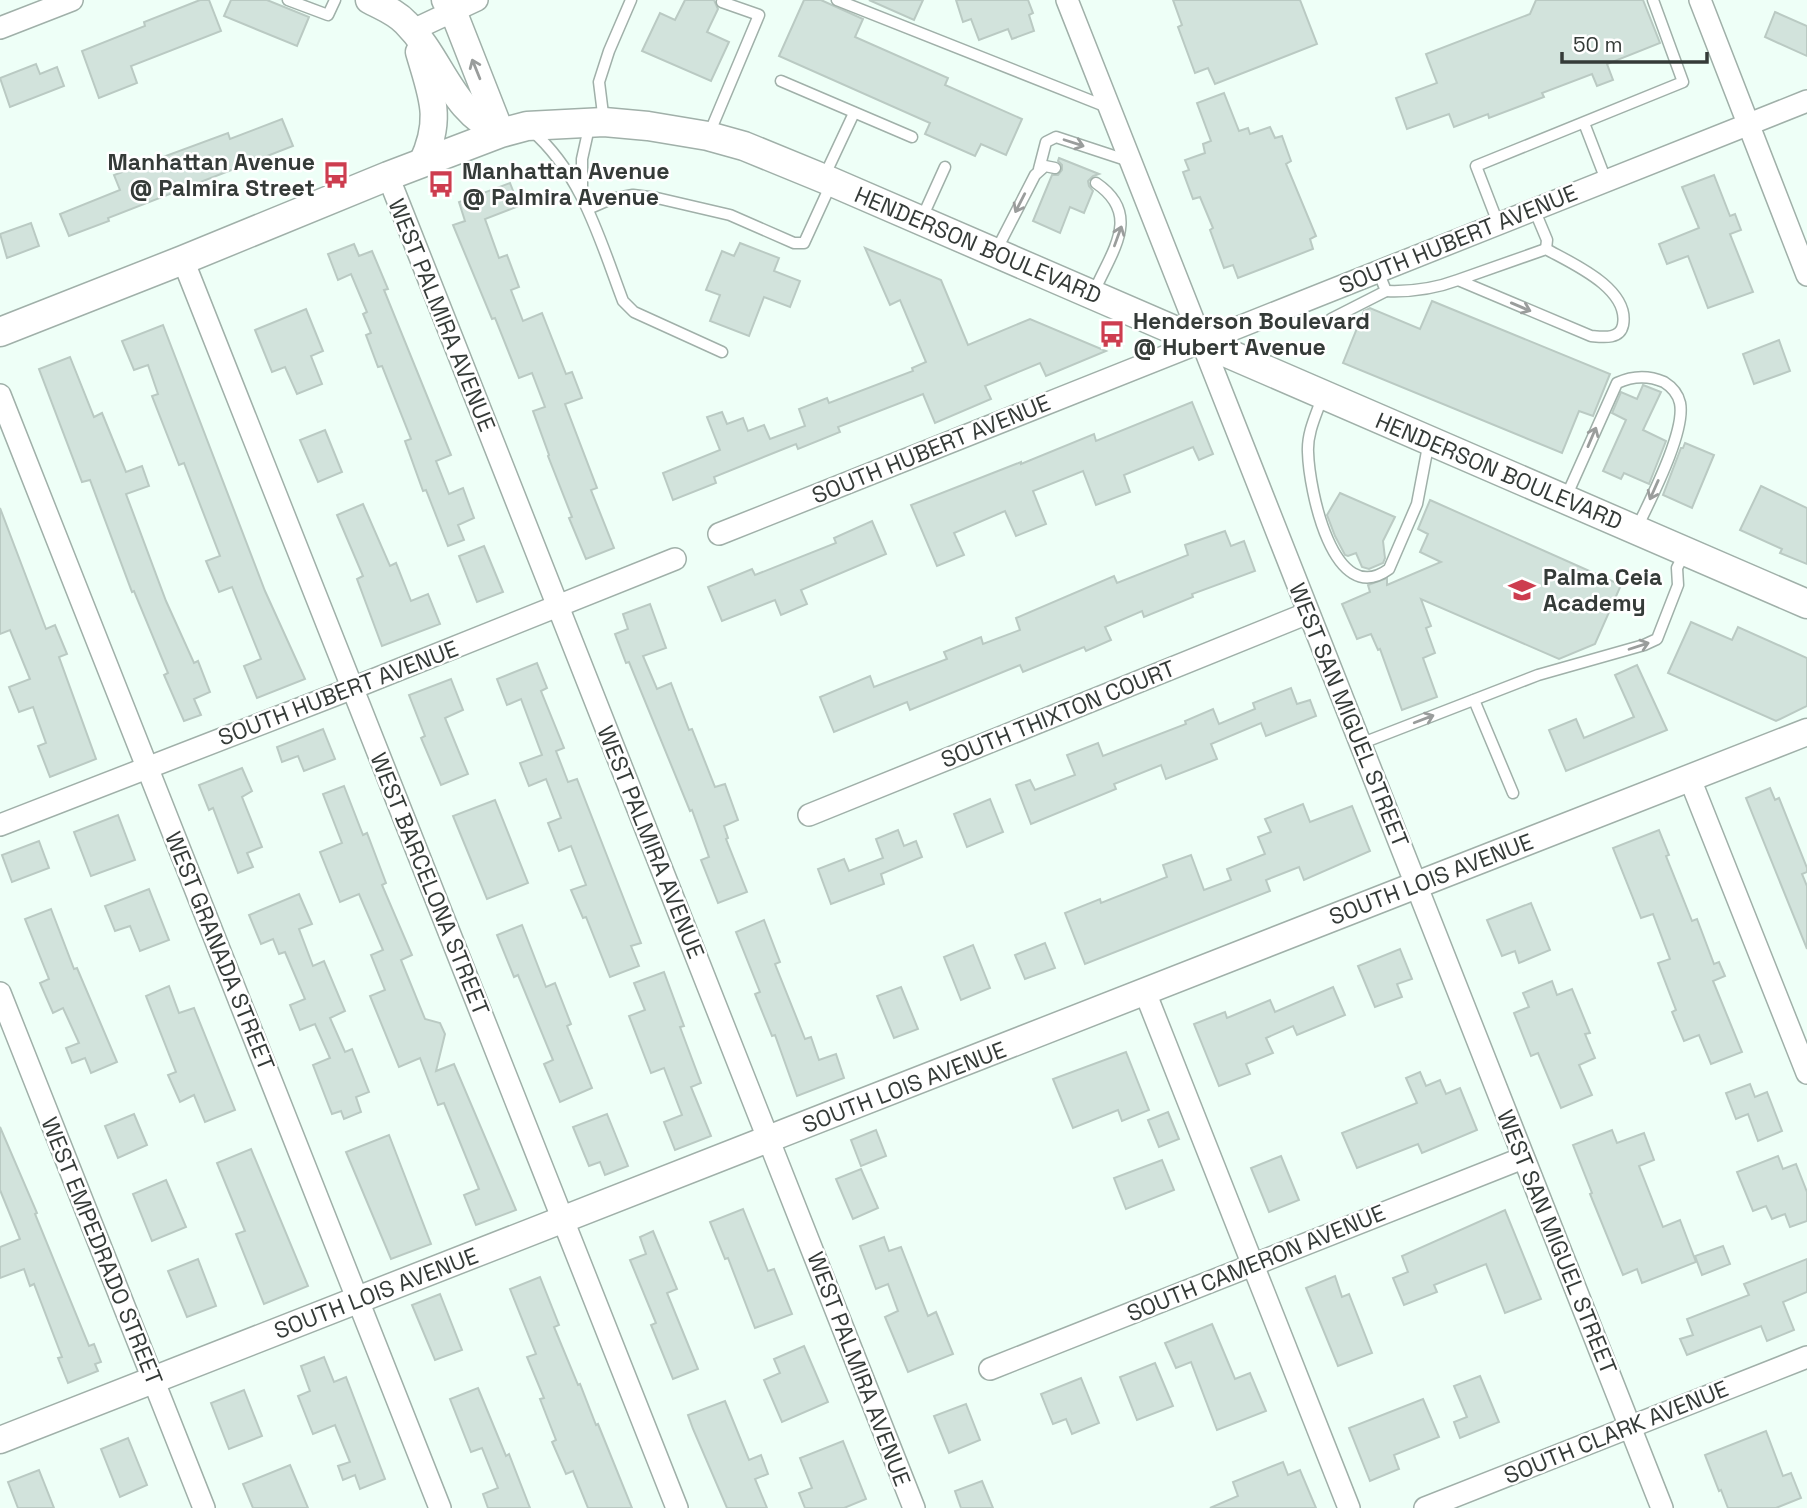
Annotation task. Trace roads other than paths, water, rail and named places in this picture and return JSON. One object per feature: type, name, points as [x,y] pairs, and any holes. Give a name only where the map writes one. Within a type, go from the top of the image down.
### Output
[{"type":"main road","name":"HENDERSON BOULEVARD","points":[[0,332],[388,176],[514,129],[597,121],[648,126],[708,136],[744,146],[828,180],[1807,604]]},
{"type":"street","points":[[0,28],[72,0]]},
{"type":"street","points":[[369,0],[394,13],[413,30],[470,115],[484,125],[514,129]]},
{"type":"street","points":[[413,30],[447,3],[477,0]]},
{"type":"street","name":"WEST SAN MIGUEL STREET","points":[[1067,0],[1662,1508]]},
{"type":"street","points":[[1700,0],[1807,275]]},
{"type":"street","points":[[447,3],[514,129]]},
{"type":"street","points":[[413,30],[435,116],[433,133],[422,163]]},
{"type":"street","name":"SOUTH HUBERT AVENUE","points":[[719,534],[1807,101]]},
{"type":"street","name":"WEST PALMIRA AVENUE","points":[[388,176],[914,1508]]},
{"type":"street","name":"WEST BARCELONA STREET","points":[[183,260],[677,1508]]},
{"type":"street","name":"WEST GRANADA STREET","points":[[0,395],[440,1508]]},
{"type":"street","name":"SOUTH HUBERT AVENUE","points":[[0,825],[675,559]]},
{"type":"street","name":"SOUTH THIXTON COURT","points":[[809,815],[1308,612]]},
{"type":"street","name":"SOUTH LOIS AVENUE","points":[[0,1440],[1807,732]]},
{"type":"street","points":[[1690,779],[1807,1073]]},
{"type":"street","points":[[1144,992],[1349,1508]]},
{"type":"street","name":"WEST EMPEDRADO STREET","points":[[0,993],[204,1508]]},
{"type":"street","name":"SOUTH CAMERON AVENUE","points":[[990,1369],[1523,1158]]},
{"type":"street","name":"SOUTH CLARK AVENUE","points":[[1425,1508],[1807,1357]]},
{"type":"lane","points":[[288,0],[328,15],[335,0]]},
{"type":"lane","points":[[583,196],[582,159],[585,136],[597,121],[599,82],[631,0]]},
{"type":"lane","points":[[837,0],[1109,108]]},
{"type":"lane","points":[[1498,223],[1476,166],[1683,82],[1653,0]]},
{"type":"lane","points":[[708,136],[759,15],[722,2]]},
{"type":"lane","points":[[781,82],[912,137]]},
{"type":"lane","points":[[587,209],[611,199],[633,195],[657,198],[730,215],[794,243],[804,243],[854,113]]},
{"type":"lane","points":[[1584,122],[1606,180]]},
{"type":"lane","points":[[514,129],[542,140],[560,160],[583,196],[623,300],[634,312],[722,352]]},
{"type":"lane","points":[[995,253],[1039,169],[1046,142],[1056,137],[1129,161]]},
{"type":"lane","points":[[1039,169],[1045,166],[1055,168]]},
{"type":"lane","points":[[921,220],[945,167]]},
{"type":"lane","points":[[1092,295],[1123,222],[1118,205],[1096,183]]},
{"type":"lane","points":[[1534,209],[1547,240],[1546,249]]},
{"type":"lane","points":[[1331,319],[1386,291],[1412,292],[1458,280],[1546,249],[1611,289],[1621,306],[1624,323],[1614,336],[1591,336],[1458,280]]},
{"type":"lane","points":[[1378,271],[1386,291]]},
{"type":"lane","points":[[1565,500],[1617,383],[1640,377],[1656,378],[1669,385],[1677,394],[1681,404],[1680,415],[1674,445],[1636,530]]},
{"type":"lane","points":[[1323,395],[1309,437],[1311,478],[1333,554],[1344,568],[1357,577],[1367,579],[1389,569],[1417,503],[1429,441]]},
{"type":"lane","points":[[1360,744],[1538,675],[1657,639],[1678,585],[1676,568],[1685,552]]},
{"type":"lane","points":[[1474,700],[1513,793]]},
{"type":"place","name":"Manhattan Avenue @ Palmira Street","points":[[336,175]]},
{"type":"place","name":"Manhattan Avenue @ Palmira Avenue","points":[[441,184]]},
{"type":"place","name":"Henderson Boulevard @ Hubert Avenue","points":[[1112,334]]},
{"type":"place","name":"Palma Ceia Academy","points":[[1522,590]]}]
